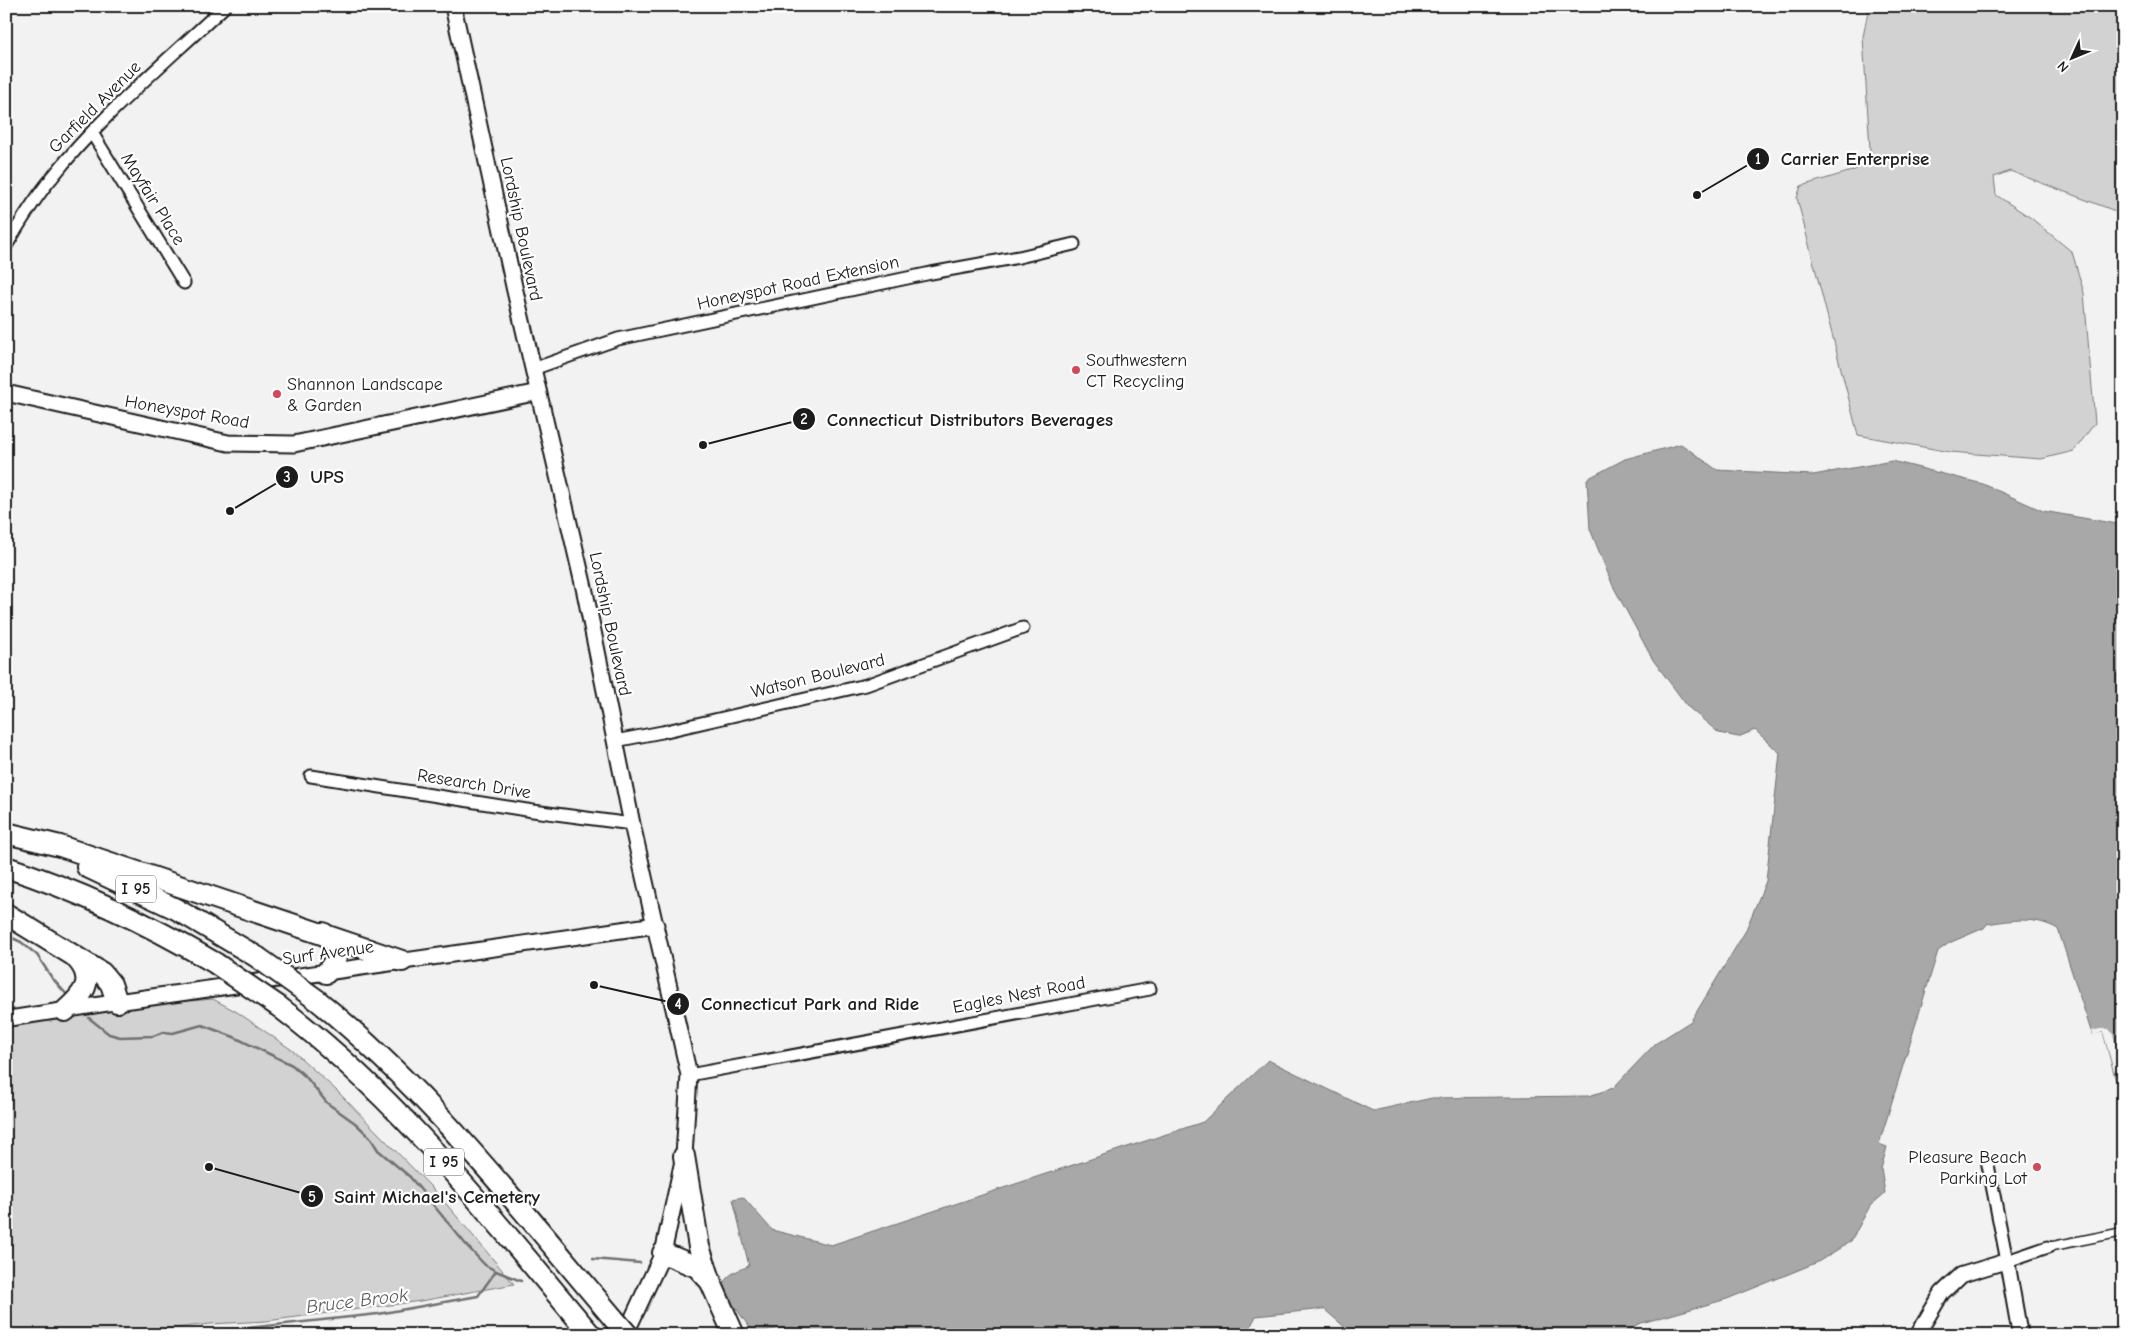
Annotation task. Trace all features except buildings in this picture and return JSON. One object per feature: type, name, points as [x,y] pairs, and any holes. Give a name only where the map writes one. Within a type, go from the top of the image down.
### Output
[{"type":"highway","points":[[6,833],[60,846],[402,961]]},
{"type":"highway","name":"I 95","points":[[6,838],[88,868],[147,894],[204,924],[257,957],[317,1000],[386,1060],[432,1106],[623,1330]]},
{"type":"highway","name":"I 95","points":[[6,867],[66,888],[158,931],[215,963],[278,1006],[340,1056],[407,1120],[592,1335]]},
{"type":"highway","points":[[6,914],[106,977],[114,990],[118,1002]]},
{"type":"highway","points":[[323,934],[336,944],[338,953],[335,962],[326,973]]},
{"type":"highway","points":[[64,1011],[78,998],[87,985],[88,980],[84,968],[75,957]]},
{"type":"highway","points":[[684,1156],[692,1196],[696,1232],[704,1264],[734,1335]]},
{"type":"highway","points":[[663,1253],[697,1267],[712,1285]]},
{"type":"main road","name":"Lordship Boulevard","points":[[453,6],[538,392],[585,592],[632,824],[689,1075],[684,1156],[663,1253],[623,1330]]},
{"type":"main road","name":"Honeyspot Road","points":[[6,394],[228,443],[294,444],[538,392]]},
{"type":"main road","name":"Surf Avenue","points":[[118,1002],[656,925]]},
{"type":"street","name":"Garfield Avenue","points":[[6,246],[50,179],[92,133],[218,8]]},
{"type":"street","name":"Mayfair Place","points":[[92,133],[184,283]]},
{"type":"street","name":"Honeyspot Road Extension","points":[[533,369],[618,339],[931,273],[1019,257],[1074,244]]},
{"type":"street","name":"Watson Boulevard","points":[[615,741],[866,685],[1023,628]]},
{"type":"street","name":"Research Drive","points":[[311,776],[533,811],[632,824]]},
{"type":"street","name":"Eagles Nest Road","points":[[689,1075],[1150,989]]},
{"type":"street","name":"Surf Avenue","points":[[6,1019],[118,1002]]},
{"type":"street","points":[[1987,1160],[2020,1335]]},
{"type":"street","points":[[1918,1335],[1942,1293],[1961,1275],[2048,1247],[2123,1232]]},
{"type":"shaded area","points":[[1869,6],[2123,6],[2123,214],[2010,171],[1994,177],[1996,195],[2031,218],[2072,252],[2084,293],[2095,423],[2074,451],[2041,459],[1950,452],[1858,435],[1797,198],[1801,186],[1855,170],[1869,160],[1870,149],[1863,37]]},
{"type":"shaded area","points":[[1681,444],[1717,470],[1813,475],[1892,461],[1983,484],[2043,511],[2123,525],[2123,1099],[2119,1080],[2116,1081],[2103,1032],[2092,1034],[2058,929],[2041,922],[2023,920],[1987,924],[1984,928],[1949,943],[1938,951],[1879,1144],[1887,1147],[1881,1169],[1885,1193],[1870,1206],[1851,1241],[1818,1262],[1727,1299],[1638,1324],[1623,1335],[1361,1335],[1348,1330],[1324,1309],[1256,1316],[1246,1335],[1141,1333],[1131,1335],[797,1335],[793,1327],[753,1332],[722,1289],[728,1277],[749,1266],[733,1199],[743,1197],[772,1230],[831,1245],[1203,1122],[1268,1060],[1373,1111],[1432,1098],[1589,1096],[1613,1088],[1655,1044],[1691,1021],[1745,932],[1766,881],[1780,753],[1755,730],[1738,737],[1719,733],[1688,707],[1653,660],[1613,586],[1590,529],[1587,479],[1625,459]]},
{"type":"shaded area","points":[[213,999],[237,1012],[292,1050],[337,1091],[436,1192],[514,1284],[421,1301],[266,1321],[210,1324],[113,1335],[6,1335],[6,1027],[167,1003]]},
{"type":"pier","points":[[2109,1029],[2113,1034],[2120,1063],[2120,1068],[2117,1070],[2114,1071],[2103,1032],[2093,1035],[2092,1031]]},
{"type":"waterway","points":[[6,935],[21,942],[37,955],[52,978],[68,996]]},
{"type":"waterway","points":[[89,1018],[109,1034],[120,1037],[153,1036],[202,1025],[234,1037],[292,1065],[306,1077],[327,1103],[355,1123],[370,1137],[378,1150],[410,1177],[468,1247],[485,1265],[496,1271]]},
{"type":"waterway","name":"Bruce Brook","points":[[593,1259],[640,1263]]},
{"type":"waterway","name":"Bruce Brook","points":[[182,1335],[378,1314],[478,1296],[496,1271],[521,1281]]},
{"type":"place","name":"Carrier Enterprise","points":[[1697,195]]},
{"type":"place","name":"Southwestern CT Recycling","points":[[1076,370]]},
{"type":"place","name":"Shannon Landscape & Garden","points":[[277,394]]},
{"type":"place","name":"Connecticut Distributors Beverages","points":[[703,445]]},
{"type":"place","name":"UPS","points":[[230,511]]},
{"type":"place","name":"Connecticut Park and Ride","points":[[594,985]]},
{"type":"place","name":"Saint Michael's Cemetery","points":[[209,1167]]},
{"type":"place","name":"Pleasure Beach Parking Lot","points":[[2037,1167]]}]
